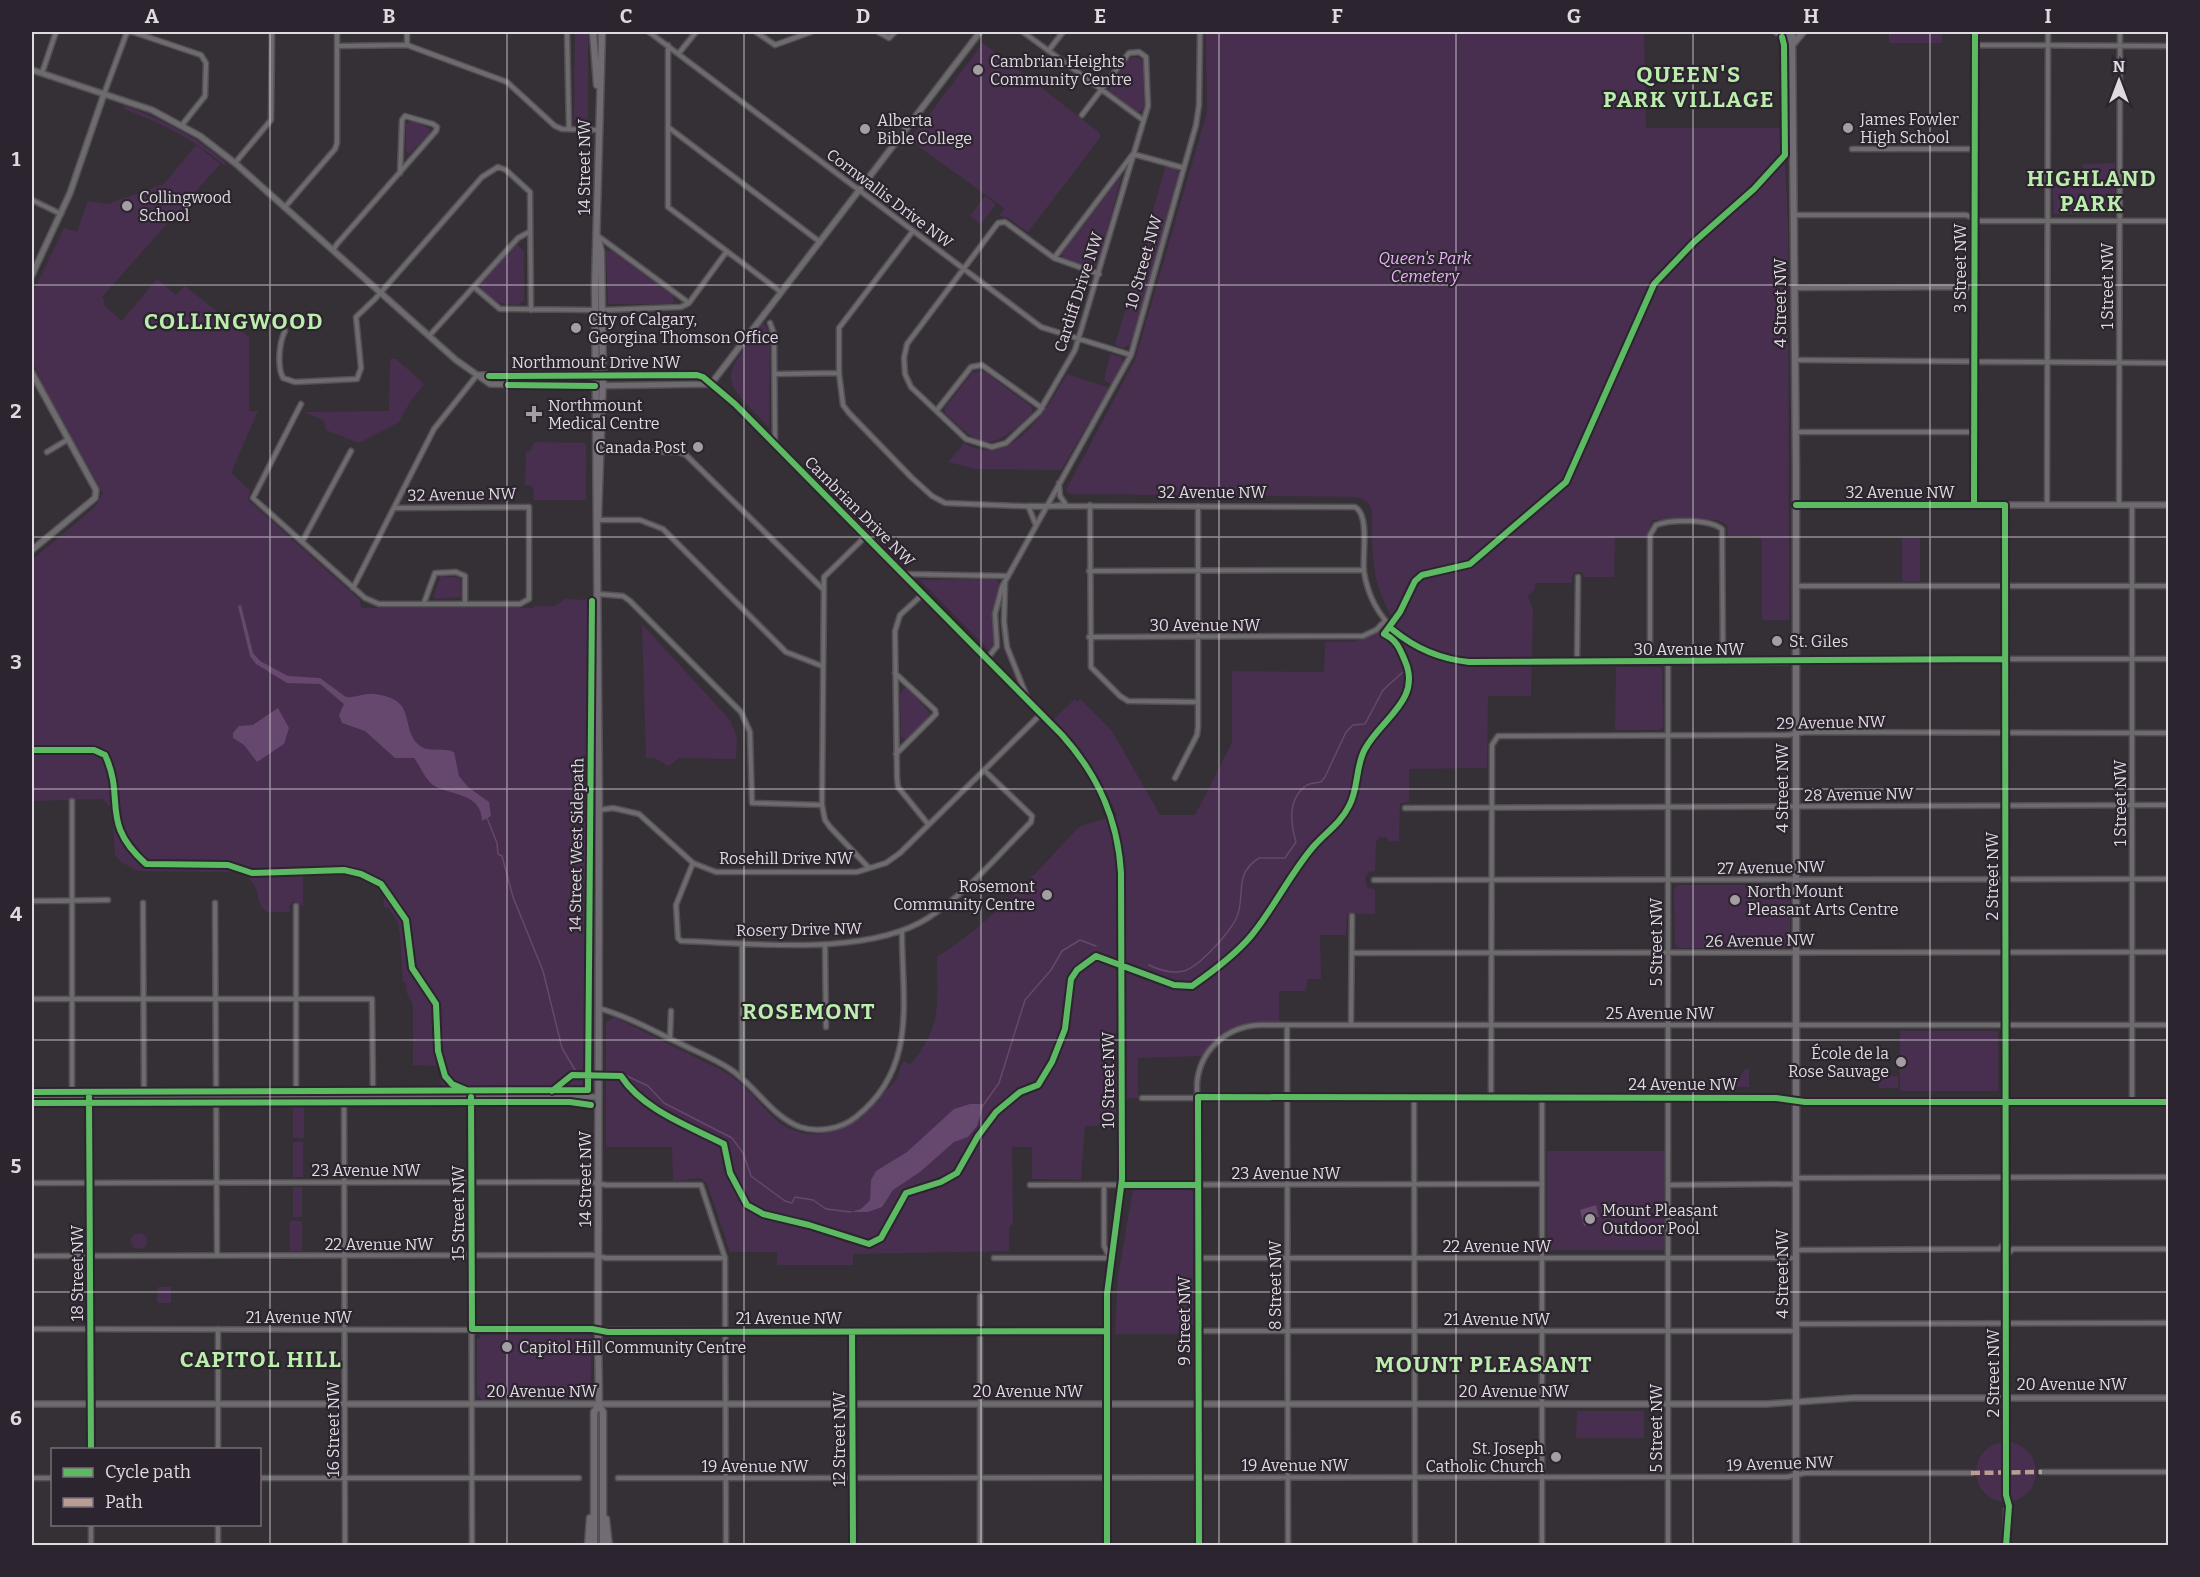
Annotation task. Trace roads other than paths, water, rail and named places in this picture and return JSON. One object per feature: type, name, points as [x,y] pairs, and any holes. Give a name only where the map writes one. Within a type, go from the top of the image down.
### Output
[{"type":"main road","name":"14 Street NW","points":[[593,32],[598,98]]},
{"type":"main road","name":"14 Street NW","points":[[602,32],[598,98],[598,236],[601,252],[603,310],[601,505],[598,520],[598,1329],[599,1405],[603,1412],[603,1545]]},
{"type":"main road","points":[[1777,32],[1786,36],[1792,45],[1803,32]]},
{"type":"main road","name":"4 Street NW","points":[[1792,32],[1796,505],[1796,1545]]},
{"type":"main road","name":"14 Street NW","points":[[598,236],[595,251],[595,506],[598,520]]},
{"type":"main road","name":"14 Street NW","points":[[594,1545],[594,1412],[599,1405]]},
{"type":"main road","points":[[588,1545],[594,1491]]},
{"type":"main road","points":[[603,1491],[609,1545]]},
{"type":"street","points":[[42,73],[56,32]]},
{"type":"street","points":[[32,275],[61,214],[127,32],[201,55],[206,63],[205,96],[182,125]]},
{"type":"street","points":[[235,163],[271,120],[272,32]]},
{"type":"street","points":[[285,207],[335,150],[337,143],[337,32]]},
{"type":"street","points":[[407,32],[407,45]]},
{"type":"street","points":[[567,32],[569,129]]},
{"type":"street","name":"Cornwallis Drive NW","points":[[649,32],[1041,327],[1131,355]]},
{"type":"street","points":[[679,53],[696,32]]},
{"type":"street","points":[[756,32],[774,45],[810,32]]},
{"type":"street","points":[[878,32],[889,38],[895,32]]},
{"type":"street","points":[[711,384],[980,32]]},
{"type":"street","points":[[1023,32],[1143,120]]},
{"type":"street","points":[[1048,50],[1063,32]]},
{"type":"street","name":"10 Street NW","points":[[1107,1545],[1106,1404],[1110,1258],[1122,1185],[1118,847],[1109,808],[1092,773],[1075,750],[987,659],[997,646],[995,614],[1004,582],[1131,355],[1198,116],[1200,32]]},
{"type":"street","name":"3 Street NW","points":[[1974,505],[1975,32]]},
{"type":"street","points":[[2047,505],[2048,32]]},
{"type":"street","name":"1 Street NW","points":[[2119,505],[2120,32]]},
{"type":"street","points":[[337,46],[407,45],[507,82],[555,126],[598,130]]},
{"type":"street","points":[[668,45],[668,207],[781,292]]},
{"type":"street","points":[[1975,45],[2169,45]]},
{"type":"street","name":"Cardiff Drive NW","points":[[1054,258],[1005,222],[998,223],[907,344],[905,374],[910,387],[966,439],[992,447],[1005,443],[1042,408],[1079,339],[1148,106],[1146,57],[1139,52],[1129,53],[1082,115]]},
{"type":"street","name":"Northmount Drive NW","points":[[32,70],[152,110],[182,125],[235,163],[429,336],[490,384],[595,386],[711,384]]},
{"type":"street","points":[[333,250],[400,173],[436,131],[437,127],[433,124],[405,116],[402,120],[400,173]]},
{"type":"street","points":[[668,127],[820,242]]},
{"type":"street","points":[[1852,149],[1974,149]]},
{"type":"street","points":[[1099,274],[1054,258],[1133,154],[1184,168]]},
{"type":"street","points":[[285,331],[281,340],[280,372],[283,378],[295,382],[353,381],[359,376],[361,368],[355,321],[358,316],[490,170],[498,167],[506,170],[531,192],[529,232],[531,310]]},
{"type":"street","points":[[32,200],[61,214]]},
{"type":"street","points":[[1793,215],[1966,215],[1980,221],[2169,221]]},
{"type":"street","name":"32 Avenue NW","points":[[913,231],[839,328],[839,373],[843,405],[849,413],[932,496],[958,505],[1346,506],[1361,510],[1364,570]]},
{"type":"street","points":[[429,336],[518,238],[529,232]]},
{"type":"street","points":[[598,236],[689,303]]},
{"type":"street","points":[[603,310],[675,309],[689,303],[727,251]]},
{"type":"street","points":[[474,287],[500,309],[595,310]]},
{"type":"street","points":[[1794,288],[1974,287]]},
{"type":"street","points":[[770,322],[774,334],[775,444]]},
{"type":"street","points":[[1794,360],[2169,363]]},
{"type":"street","points":[[937,410],[971,367],[982,365],[1042,408]]},
{"type":"street","points":[[32,373],[34,387],[96,490],[95,498],[32,550]]},
{"type":"street","points":[[775,374],[839,373]]},
{"type":"street","points":[[353,588],[434,429],[477,375]]},
{"type":"street","name":"Northmount Drive NW","points":[[477,375],[697,375],[711,384]]},
{"type":"street","name":"Cambrian Drive NW","points":[[711,384],[735,404],[987,659]]},
{"type":"street","points":[[301,404],[253,495],[254,501],[371,603],[424,603],[465,603],[465,576],[447,572],[435,573],[424,603]]},
{"type":"street","points":[[1795,432],[1974,432]]},
{"type":"street","points":[[47,452],[67,440]]},
{"type":"street","points":[[302,542],[351,451]]},
{"type":"street","points":[[602,451],[679,452],[686,455],[823,590]]},
{"type":"street","points":[[1059,482],[1060,496],[1064,505]]},
{"type":"street","points":[[1090,505],[1089,637],[1091,667],[1120,696],[1138,702],[1198,702]]},
{"type":"street","name":"32 Avenue NW","points":[[1796,505],[2169,505]]},
{"type":"street","name":"2 Street NW","points":[[1795,1250],[1999,1249],[2006,1242],[2005,505]]},
{"type":"street","name":"1 Street NW","points":[[2132,505],[2132,1102]]},
{"type":"street","points":[[1028,506],[1035,523]]},
{"type":"street","points":[[1175,778],[1197,735],[1198,506]]},
{"type":"street","name":"32 Avenue NW","points":[[395,508],[529,507],[529,599],[520,604],[465,603]]},
{"type":"street","points":[[598,520],[640,520],[663,529],[786,652],[822,666]]},
{"type":"street","points":[[1650,662],[1650,535],[1656,525],[1666,522],[1716,525],[1724,536],[1724,662]]},
{"type":"street","points":[[866,536],[824,577],[822,805],[825,820],[830,827],[869,868]]},
{"type":"street","points":[[1089,571],[1364,570],[1367,587],[1384,622]]},
{"type":"street","points":[[903,574],[1007,576]]},
{"type":"street","points":[[1577,662],[1578,577]]},
{"type":"street","name":"10 Street NW","points":[[1004,582],[1004,622],[1007,647],[1029,702]]},
{"type":"street","points":[[1795,586],[2169,586]]},
{"type":"street","points":[[598,594],[622,596],[630,601],[741,712],[750,732],[750,800],[752,803],[822,805]]},
{"type":"street","points":[[922,594],[904,611],[898,621],[895,673],[896,754],[898,787],[928,824]]},
{"type":"street","name":"30 Avenue NW","points":[[1089,637],[1363,636],[1376,630],[1384,622],[1419,648],[1453,661],[2169,659]]},
{"type":"street","name":"5 Street NW","points":[[1668,662],[1668,1545]]},
{"type":"street","points":[[895,673],[935,710],[936,714],[896,754]]},
{"type":"street","name":"Rosehill Drive NW","points":[[599,810],[620,809],[639,814],[693,863],[716,872],[846,873],[869,868],[900,853],[1041,714]]},
{"type":"street","name":"29 Avenue NW","points":[[1492,807],[1492,746],[1494,738],[1501,735],[2169,733]]},
{"type":"street","name":"Rosery Drive NW","points":[[693,863],[676,905],[678,938],[681,941],[855,943],[902,932],[927,919],[957,895],[1032,822],[1032,816],[984,771]]},
{"type":"street","points":[[72,801],[72,1097]]},
{"type":"street","name":"28 Avenue NW","points":[[1405,808],[2169,805]]},
{"type":"street","points":[[1491,1098],[1492,807]]},
{"type":"street","name":"27 Avenue NW","points":[[1374,880],[2169,879]]},
{"type":"street","points":[[32,901],[108,900]]},
{"type":"street","points":[[143,903],[144,1097]]},
{"type":"street","points":[[215,903],[217,1256]]},
{"type":"street","points":[[296,906],[296,1096]]},
{"type":"street","points":[[1352,916],[1352,1025]]},
{"type":"street","points":[[598,1008],[730,1068],[780,1115],[800,1127],[817,1130],[836,1128],[865,1110],[887,1082],[899,1060],[902,1045],[902,932]]},
{"type":"street","points":[[742,943],[742,1078]]},
{"type":"street","points":[[825,944],[826,1027]]},
{"type":"street","name":"26 Avenue NW","points":[[1352,952],[2169,952]]},
{"type":"street","points":[[32,999],[372,999],[373,1097]]},
{"type":"street","points":[[670,1039],[671,1011]]},
{"type":"street","name":"25 Avenue NW","points":[[1198,1097],[1197,1077],[1202,1062],[1222,1038],[1246,1027],[1287,1025],[2169,1025]]},
{"type":"street","name":"8 Street NW","points":[[1287,1025],[1288,1545]]},
{"type":"street","points":[[32,1097],[598,1097]]},
{"type":"street","name":"18 Street NW","points":[[89,1097],[91,1448]]},
{"type":"street","name":"16 Street NW","points":[[344,1097],[345,1545]]},
{"type":"street","name":"15 Street NW","points":[[471,1097],[472,1545]]},
{"type":"street","name":"9 Street NW","points":[[1198,1097],[1199,1545]]},
{"type":"street","name":"24 Avenue NW","points":[[1142,1098],[1668,1098],[2169,1102]]},
{"type":"street","points":[[1414,1098],[1415,1545]]},
{"type":"street","points":[[1542,1098],[1542,1545]]},
{"type":"street","points":[[1669,1185],[1795,1181],[2169,1177]]},
{"type":"street","name":"23 Avenue NW","points":[[32,1183],[471,1182],[701,1185],[725,1258]]},
{"type":"street","name":"23 Avenue NW","points":[[1030,1185],[1541,1184]]},
{"type":"street","name":"10 Street NW","points":[[1104,1185],[1104,1246],[1110,1258]]},
{"type":"street","name":"2 Street NW","points":[[2006,1435],[2006,1255],[2009,1251],[2013,1249],[2169,1249]]},
{"type":"street","name":"22 Avenue NW","points":[[32,1256],[472,1255],[725,1258]]},
{"type":"street","points":[[725,1258],[726,1545]]},
{"type":"street","points":[[994,1258],[1110,1258]]},
{"type":"street","name":"22 Avenue NW","points":[[1198,1258],[1795,1258]]},
{"type":"street","points":[[980,1296],[980,1545]]},
{"type":"street","name":"21 Avenue NW","points":[[1198,1331],[1668,1331],[2006,1323],[2169,1323]]},
{"type":"street","name":"21 Avenue NW","points":[[32,1329],[1107,1331]]},
{"type":"street","points":[[218,1329],[218,1448]]},
{"type":"street","name":"12 Street NW","points":[[852,1332],[853,1545]]},
{"type":"street","name":"20 Avenue NW","points":[[32,1404],[1668,1404],[2006,1398],[2169,1398]]},
{"type":"street","points":[[2042,1472],[2169,1472]]},
{"type":"street","name":"19 Avenue NW","points":[[618,1478],[1542,1478],[1795,1476],[1805,1473],[1971,1473]]},
{"type":"street","points":[[32,1478],[51,1478]]},
{"type":"street","points":[[261,1478],[579,1478]]},
{"type":"street","points":[[2006,1510],[2006,1545]]},
{"type":"street","points":[[91,1526],[91,1545]]},
{"type":"street","points":[[218,1526],[218,1545]]},
{"type":"waterway","points":[[1149,965],[1166,971],[1184,971],[1197,963],[1220,941],[1236,919],[1246,871],[1259,858],[1285,858],[1296,842],[1292,819],[1296,797],[1307,785],[1321,782],[1346,732],[1353,725],[1365,724],[1383,690],[1404,671]]},
{"type":"waterway","points":[[487,818],[497,843],[498,854],[502,856],[513,897],[543,971],[562,1048],[575,1070]]},
{"type":"waterway","points":[[984,1104],[999,1083],[1025,1000],[1051,970],[1062,951],[1080,940],[1096,946]]},
{"type":"waterway","points":[[625,1075],[648,1086],[664,1103],[732,1138],[743,1153],[751,1176],[785,1201],[792,1203],[795,1197],[813,1200],[826,1209],[851,1212]]},
{"type":"place","name":"Cambrian Heights Community Centre","points":[[978,70]]},
{"type":"place","name":"James Fowler High School","points":[[1848,128]]},
{"type":"place","name":"Alberta Bible College","points":[[865,129]]},
{"type":"place","name":"Collingwood School","points":[[127,206]]},
{"type":"place","name":"City of Calgary, Georgina Thomson Office","points":[[576,328]]},
{"type":"place","name":"Northmount Medical Centre","points":[[534,414]]},
{"type":"place","name":"Canada Post","points":[[698,447]]},
{"type":"place","name":"St. Giles","points":[[1777,641]]},
{"type":"place","name":"Rosemont Community Centre","points":[[1047,895]]},
{"type":"place","name":"North Mount Pleasant Arts Centre","points":[[1735,900]]},
{"type":"place","name":"École de la Rose Sauvage","points":[[1901,1062]]},
{"type":"place","name":"Mount Pleasant Outdoor Pool","points":[[1590,1219]]},
{"type":"place","name":"Capitol Hill Community Centre","points":[[507,1347]]},
{"type":"place","name":"St. Joseph Catholic Church","points":[[1556,1457]]},
{"type":"district","name":"QUEEN'S PARK VILLAGE","points":[[1689,86]]},
{"type":"district","name":"HIGHLAND PARK","points":[[2092,190]]},
{"type":"district","name":"COLLINGWOOD","points":[[234,321]]},
{"type":"district","name":"ROSEMONT","points":[[809,1011]]},
{"type":"district","name":"CAPITOL HILL","points":[[261,1359]]},
{"type":"district","name":"MOUNT PLEASANT","points":[[1484,1364]]},
{"type":"park label","name":"Queen's Park Cemetery","points":[[1425,267]]}]
